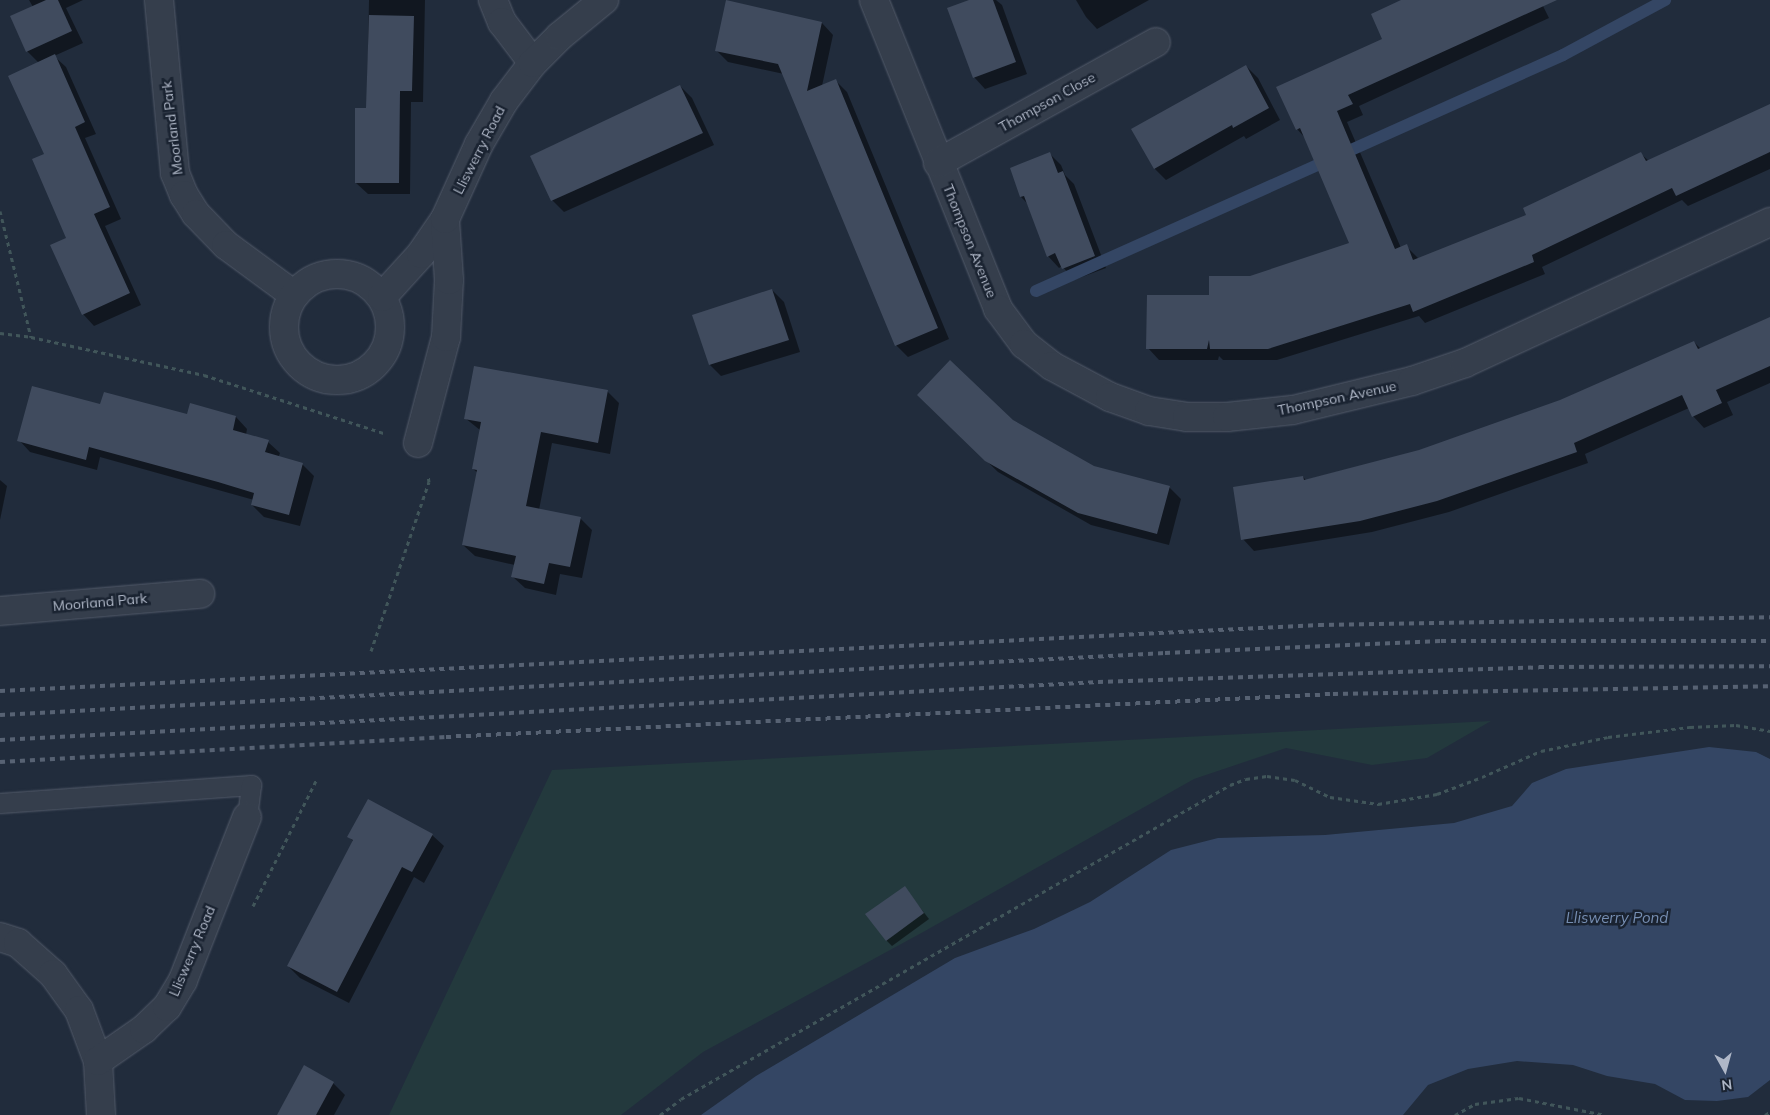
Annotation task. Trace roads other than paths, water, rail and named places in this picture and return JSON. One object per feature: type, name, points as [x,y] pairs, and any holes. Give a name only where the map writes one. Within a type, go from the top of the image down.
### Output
[{"type":"street","name":"Moorland Park","points":[[159,0],[175,173],[184,195],[196,214],[226,245],[294,295]]},
{"type":"street","points":[[493,0],[502,22],[533,64]]},
{"type":"street","name":"Lliswerry Road","points":[[382,297],[421,254],[445,219],[479,144],[504,101],[533,64],[560,36],[604,0]]},
{"type":"street","name":"Thompson Avenue","points":[[874,0],[998,309],[1024,344],[1052,366],[1110,397],[1148,411],[1187,417],[1227,417],[1293,410],[1412,381],[1465,363],[1770,222]]},
{"type":"street","name":"Thompson Close","points":[[938,163],[1156,42]]},
{"type":"street","name":"Lliswerry Road","points":[[418,443],[446,337],[449,280],[445,219]]},
{"type":"street","points":[[328,274],[348,274],[367,282],[382,297],[389,313],[391,331],[387,348],[377,363],[363,374],[346,380],[328,380],[311,374],[297,362],[287,347],[283,329],[286,312],[294,295],[308,281],[328,274]]},
{"type":"street","name":"Moorland Park","points":[[0,610],[200,594]]},
{"type":"street","name":"Lliswerry Road","points":[[98,1061],[144,1029],[167,1008],[183,980],[247,817]]},
{"type":"street","points":[[0,937],[18,943],[53,974],[79,1010],[98,1061],[101,1115]]},
{"type":"lane","points":[[0,803],[251,785],[247,817]]},
{"type":"water","name":"Lliswerry Pond","points":[[1709,747],[1756,752],[1770,759],[1770,1080],[1748,1097],[1717,1101],[1685,1100],[1655,1084],[1607,1076],[1573,1065],[1517,1061],[1468,1069],[1428,1085],[1403,1115],[701,1115],[756,1076],[955,958],[1034,929],[1090,902],[1171,850],[1218,838],[1325,835],[1454,823],[1512,806],[1532,783],[1566,769]]},
{"type":"waterway","points":[[1036,291],[1563,55],[1665,0]]},
{"type":"railway","points":[[0,691],[1319,625],[1770,617]]},
{"type":"railway","points":[[0,715],[1165,653],[1441,641],[1770,641]]},
{"type":"railway","points":[[0,740],[1098,682],[1539,667],[1770,666]]},
{"type":"railway","points":[[0,762],[446,737],[1333,694],[1770,686]]}]
